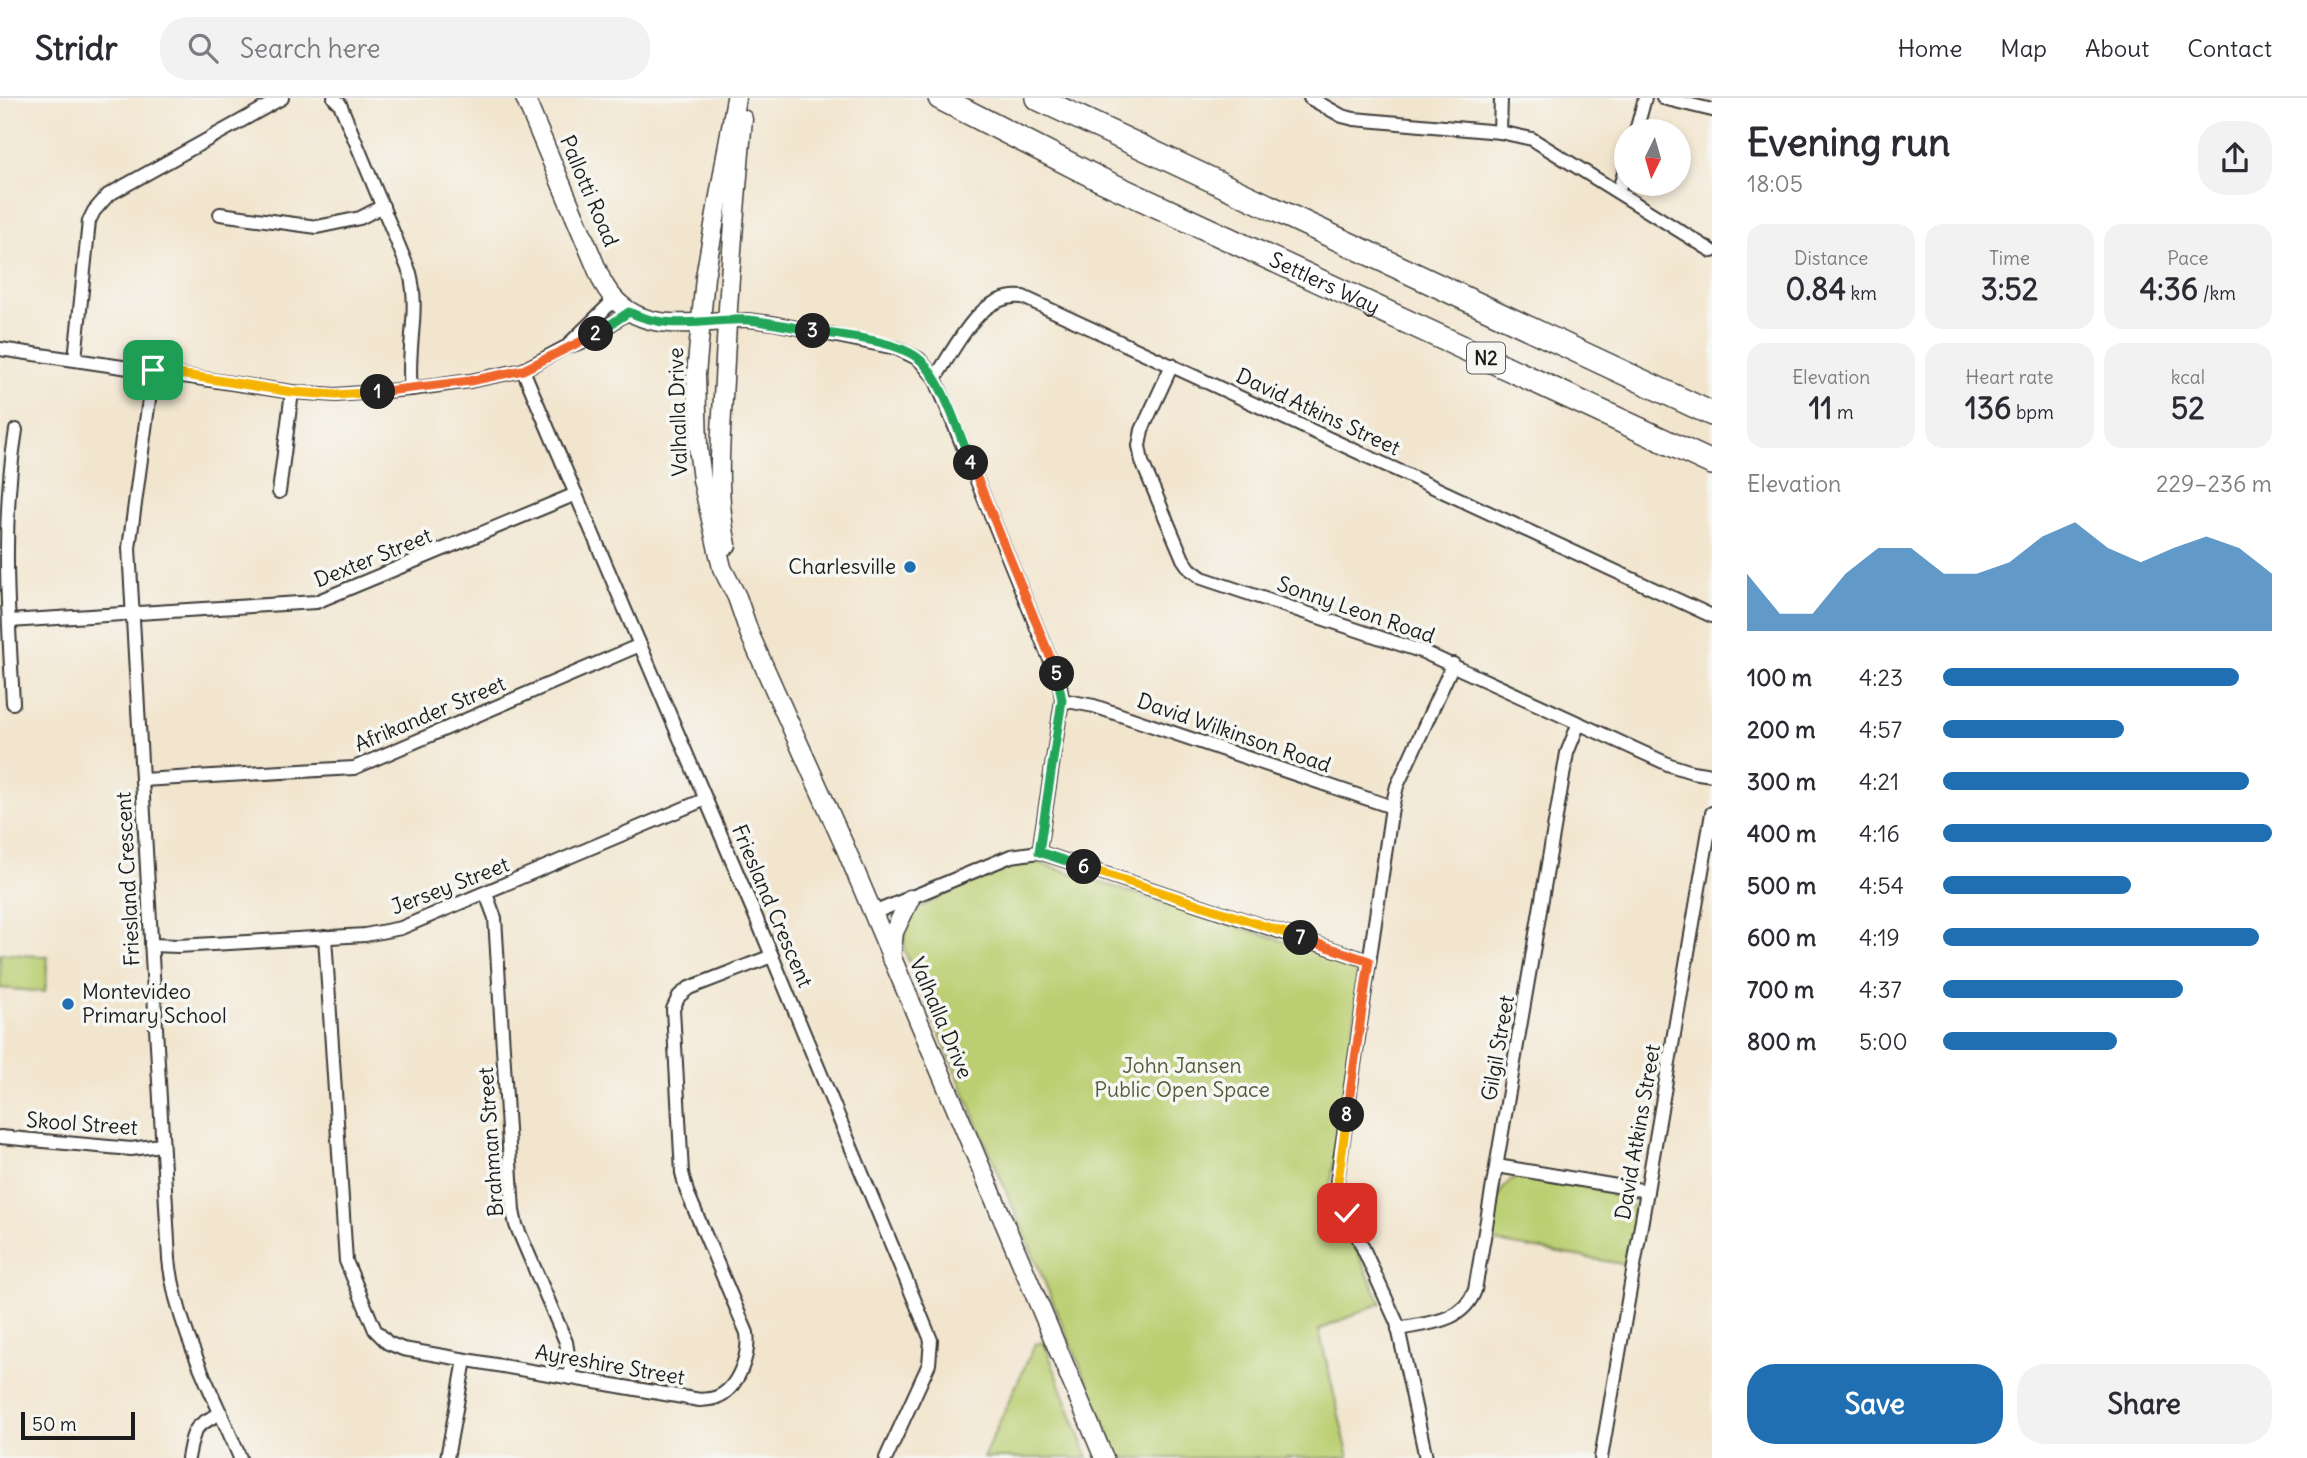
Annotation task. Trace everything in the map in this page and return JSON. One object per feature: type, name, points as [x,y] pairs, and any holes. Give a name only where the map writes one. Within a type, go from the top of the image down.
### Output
[{"type":"highway","name":"Settlers Way","points":[[940,98],[1085,172],[1712,463]]},
{"type":"highway","name":"N2","points":[[1037,98],[1712,414]]},
{"type":"main road","name":"Pallotti Road","points":[[525,98],[602,281],[614,300]]},
{"type":"main road","name":"Valhalla Drive","points":[[737,98],[705,277],[695,382],[702,480],[722,568],[737,597]]},
{"type":"main road","name":"Valhalla Drive","points":[[745,98],[726,321],[719,483],[725,536],[737,597],[750,635],[845,847],[871,914],[1104,1458]]},
{"type":"main road","points":[[614,300],[629,312],[647,320],[665,323],[726,321]]},
{"type":"main road","points":[[891,958],[894,932],[910,899]]},
{"type":"street","points":[[75,359],[89,221],[100,203],[108,195],[282,98]]},
{"type":"street","points":[[334,98],[340,104],[383,206],[414,290],[411,389]]},
{"type":"street","points":[[1310,98],[1342,116],[1354,119],[1524,136],[1541,143],[1614,189]]},
{"type":"street","points":[[1500,132],[1501,98]]},
{"type":"street","points":[[1639,119],[1644,98]]},
{"type":"street","points":[[1663,98],[1712,110]]},
{"type":"street","points":[[1624,196],[1712,251]]},
{"type":"street","points":[[220,214],[317,227],[360,218],[383,206]]},
{"type":"street","name":"David Atkins Street","points":[[936,378],[984,308],[995,301],[1015,296],[1036,302],[1712,616]]},
{"type":"street","points":[[564,348],[614,300]]},
{"type":"street","points":[[0,349],[292,392],[336,395],[411,389],[523,370],[564,348],[588,340],[629,312]]},
{"type":"street","points":[[726,321],[773,323],[896,348],[919,359],[936,378],[1057,675],[1062,700],[1039,852]]},
{"type":"street","name":"Sonny Leon Road","points":[[1172,365],[1142,430],[1140,454],[1189,569],[1202,578],[1423,652],[1682,769],[1712,775]]},
{"type":"street","name":"Friesland Crescent","points":[[153,370],[129,548],[169,1259],[174,1296],[183,1324],[240,1458]]},
{"type":"street","name":"Friesland Crescent","points":[[523,370],[706,799],[931,1340],[929,1364],[886,1458]]},
{"type":"street","points":[[279,492],[292,392]]},
{"type":"street","points":[[13,703],[5,559],[5,467],[16,430]]},
{"type":"street","name":"Dexter Street","points":[[9,621],[303,605],[325,600],[576,494]]},
{"type":"street","name":"Afrikander Street","points":[[142,780],[354,768],[640,645]]},
{"type":"street","points":[[1426,1458],[1393,1311],[1343,1204],[1338,1181],[1392,807],[1397,786],[1453,664]]},
{"type":"street","name":"David Wilkinson Road","points":[[1062,700],[1094,706],[1392,807]]},
{"type":"street","name":"Gilgil Street","points":[[1398,1329],[1449,1318],[1465,1308],[1471,1300],[1497,1166],[1567,753],[1579,723]]},
{"type":"street","name":"Jersey Street","points":[[151,945],[178,946],[365,935],[401,928],[706,799]]},
{"type":"street","name":"David Atkins Street","points":[[1601,1458],[1712,813]]},
{"type":"street","points":[[871,914],[1011,856],[1039,852],[1369,961]]},
{"type":"street","name":"Brahman Street","points":[[486,894],[495,918],[513,1211],[516,1225],[566,1342],[572,1378]]},
{"type":"street","name":"Ayreshire Street","points":[[325,937],[346,1261],[376,1330],[388,1343],[403,1349],[700,1400],[719,1397],[732,1385],[747,1352],[747,1334],[687,1192],[682,1173],[673,1009],[679,996],[689,988],[772,956]]},
{"type":"street","name":"Skool Street","points":[[0,1137],[131,1149],[161,1146]]},
{"type":"street","points":[[1497,1166],[1647,1191]]},
{"type":"street","points":[[447,1458],[466,1360]]},
{"type":"street","points":[[188,1458],[192,1434],[199,1424],[221,1413]]},
{"type":"green space","name":"John Jansen Public Open Space","points":[[1028,862],[1040,863],[1342,960],[1355,971],[1359,988],[1330,1188],[1381,1303],[1319,1330],[1349,1458],[1119,1458],[905,952],[906,930],[916,911],[970,884]]},
{"type":"green space","points":[[0,953],[48,957],[45,992],[0,988]]},
{"type":"green space","points":[[1526,1176],[1620,1193],[1628,1199],[1633,1207],[1635,1226],[1628,1265],[1490,1241],[1501,1191],[1515,1178]]},
{"type":"green space","points":[[1044,1342],[1088,1458],[983,1458],[1035,1344]]},
{"type":"place","name":"Charlesville","points":[[910,567]]},
{"type":"place","name":"Montevideo Primary School","points":[[68,1004]]},
{"type":"route","points":[[153,370],[292,392],[328,395],[411,389],[523,370],[564,348],[588,340],[629,312],[647,320],[677,324],[747,320],[773,323],[877,343],[912,354],[936,378],[1060,684],[1062,700],[1039,852],[1369,961],[1338,1171],[1338,1191],[1347,1213]]}]
